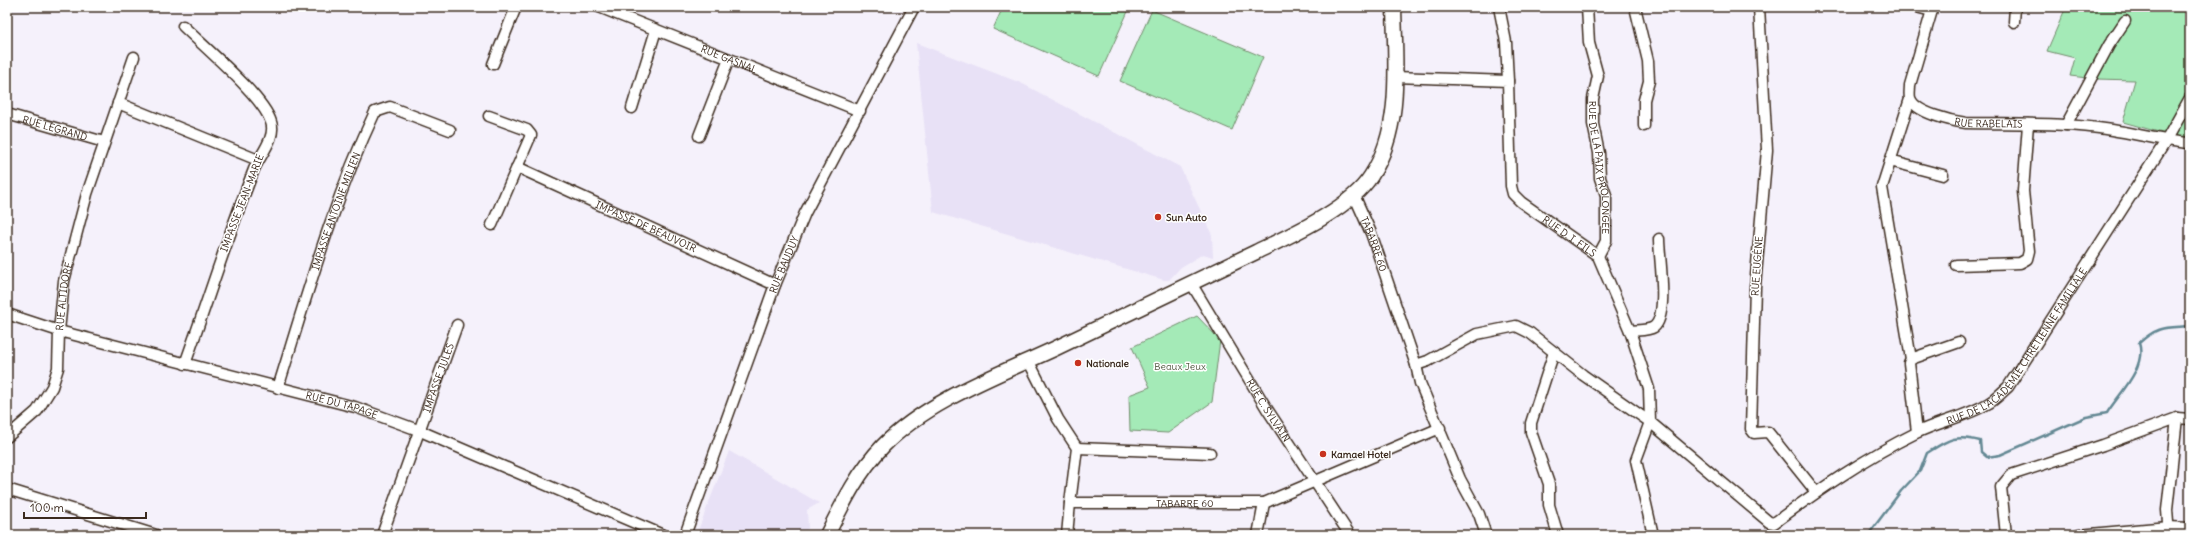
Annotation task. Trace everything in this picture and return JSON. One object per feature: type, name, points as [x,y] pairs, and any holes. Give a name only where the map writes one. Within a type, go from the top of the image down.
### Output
[{"type":"main road","points":[[827,535],[858,474],[897,433],[928,412],[1028,360],[1121,318],[1299,231],[1354,195],[1370,177],[1381,159],[1392,115],[1395,77],[1394,7]]},
{"type":"street","points":[[493,64],[516,7]]},
{"type":"street","name":"RUE GASNAL","points":[[599,7],[860,111]]},
{"type":"street","points":[[1395,77],[1508,81],[1506,42],[1499,7]]},
{"type":"street","name":"RUE DE LA PAIX PROLONGÉE","points":[[1587,7],[1589,43],[1598,76],[1593,99],[1593,124],[1599,153],[1600,178],[1606,195],[1606,241],[1598,256]]},
{"type":"street","points":[[1635,7],[1648,61],[1649,81],[1644,100],[1644,126]]},
{"type":"street","name":"RUE EUGÈNE","points":[[1759,7],[1767,150],[1754,287],[1751,429],[1754,433],[1768,432],[1816,492]]},
{"type":"street","points":[[1916,7],[1932,9],[1910,85],[1910,99],[1882,187],[1911,359],[1909,363],[1917,432]]},
{"type":"street","points":[[2014,22],[2015,7]]},
{"type":"street","name":"RUE BAUDUY","points":[[685,535],[775,285],[805,213],[860,111],[912,8]]},
{"type":"street","points":[[2066,125],[2109,45],[2125,21]]},
{"type":"street","name":"IMPASSE JEAN-MARIE","points":[[183,26],[261,103],[272,122],[272,135],[258,160],[231,227],[185,364]]},
{"type":"street","points":[[632,108],[656,30]]},
{"type":"street","name":"RUE ALTIDORE","points":[[7,437],[37,411],[52,387],[58,368],[59,331],[64,281],[87,194],[134,57]]},
{"type":"street","points":[[699,136],[729,59]]},
{"type":"street","name":"RUE D. I. FILS","points":[[1508,81],[1511,186],[1513,194],[1521,202],[1598,256],[1630,331],[1649,389],[1650,422]]},
{"type":"street","name":"RUE DE L'ACADÉMIE CHRÉTIENNE FAMILIALE","points":[[1650,422],[1769,522],[1774,523],[1816,492],[1917,432],[1964,415],[1991,402],[2008,387],[2166,141],[2190,98]]},
{"type":"street","name":"RUE RABELAIS","points":[[1910,99],[1918,107],[1951,120],[1966,124],[2066,125],[2112,130],[2166,141],[2190,143]]},
{"type":"street","points":[[118,103],[258,160]]},
{"type":"street","name":"IMPASSE ANTOINE MILIEN","points":[[278,388],[337,200],[352,160],[375,112],[390,108],[450,130]]},
{"type":"street","name":"RUE LEGRAND","points":[[7,114],[104,142]]},
{"type":"street","points":[[489,116],[530,132],[517,167],[492,225]]},
{"type":"street","points":[[1956,265],[2020,263],[2027,259],[2029,251],[2023,191],[2028,124]]},
{"type":"street","points":[[1890,160],[1943,175]]},
{"type":"street","name":"IMPASSE DE BEAUVOIR","points":[[517,167],[775,285]]},
{"type":"street","name":"TABARRE 60","points":[[1354,195],[1371,233],[1416,365],[1420,383],[1448,450],[1479,514],[1486,535]]},
{"type":"street","points":[[1630,331],[1654,327],[1658,320],[1663,296],[1658,258],[1659,239]]},
{"type":"street","name":"RUE C. SYLVAIN","points":[[1191,283],[1267,409],[1350,535]]},
{"type":"street","name":"RUE DU TAPAGE","points":[[7,314],[59,331],[355,407],[418,430],[663,535]]},
{"type":"street","name":"IMPASSE JULES","points":[[382,535],[418,430],[457,325]]},
{"type":"street","points":[[1416,365],[1428,361],[1477,334],[1516,326],[1530,332],[1583,375],[1650,422],[1636,460],[1653,535]]},
{"type":"street","points":[[1911,359],[1959,342]]},
{"type":"street","points":[[1554,352],[1531,423],[1531,432],[1549,484],[1550,505],[1558,535]]},
{"type":"street","points":[[1028,360],[1058,419],[1077,448],[1067,535]]},
{"type":"street","points":[[2168,531],[2167,510],[2177,418]]},
{"type":"street","points":[[2006,535],[2001,487],[2011,475],[2103,445],[2177,418],[2190,419]]},
{"type":"street","name":"TABARRE 60","points":[[1070,503],[1264,503],[1440,428]]},
{"type":"street","points":[[1077,448],[1210,452]]},
{"type":"street","points":[[7,490],[156,535]]},
{"type":"street","points":[[1258,535],[1264,503]]},
{"type":"street","points":[[2079,535],[2168,531],[2190,528]]},
{"type":"shaded area","points":[[916,43],[1021,83],[1180,167],[1212,235],[1213,257],[1203,254],[1181,267],[1169,280],[1164,280],[933,212]]},
{"type":"shaded area","points":[[729,451],[819,503],[807,510],[808,528],[805,535],[698,535],[697,533]]},
{"type":"green space","points":[[1003,7],[1130,7],[1099,76],[993,29]]},
{"type":"green space","points":[[2066,7],[2190,7],[2190,137],[2180,138],[2123,122],[2135,80],[2096,79],[2070,76],[2075,58],[2047,51]]},
{"type":"green space","points":[[1152,10],[1263,57],[1232,130],[1120,81]]},
{"type":"green space","name":"Beaux Jeux","points":[[1197,316],[1220,340],[1212,402],[1168,433],[1130,431],[1129,395],[1150,387],[1132,347]]},
{"type":"waterway","points":[[1868,535],[1901,491],[1920,471],[1927,453],[1946,442],[1958,438],[1964,438],[1980,441],[1981,452],[1987,457],[2000,455],[2086,417],[2107,413],[2136,371],[2140,352],[2139,343],[2152,333],[2163,328],[2190,326]]},
{"type":"place","name":"Sun Auto","points":[[1158,217]]},
{"type":"place","name":"Nationale","points":[[1078,363]]},
{"type":"place","name":"Kamael Hotel","points":[[1323,454]]}]
